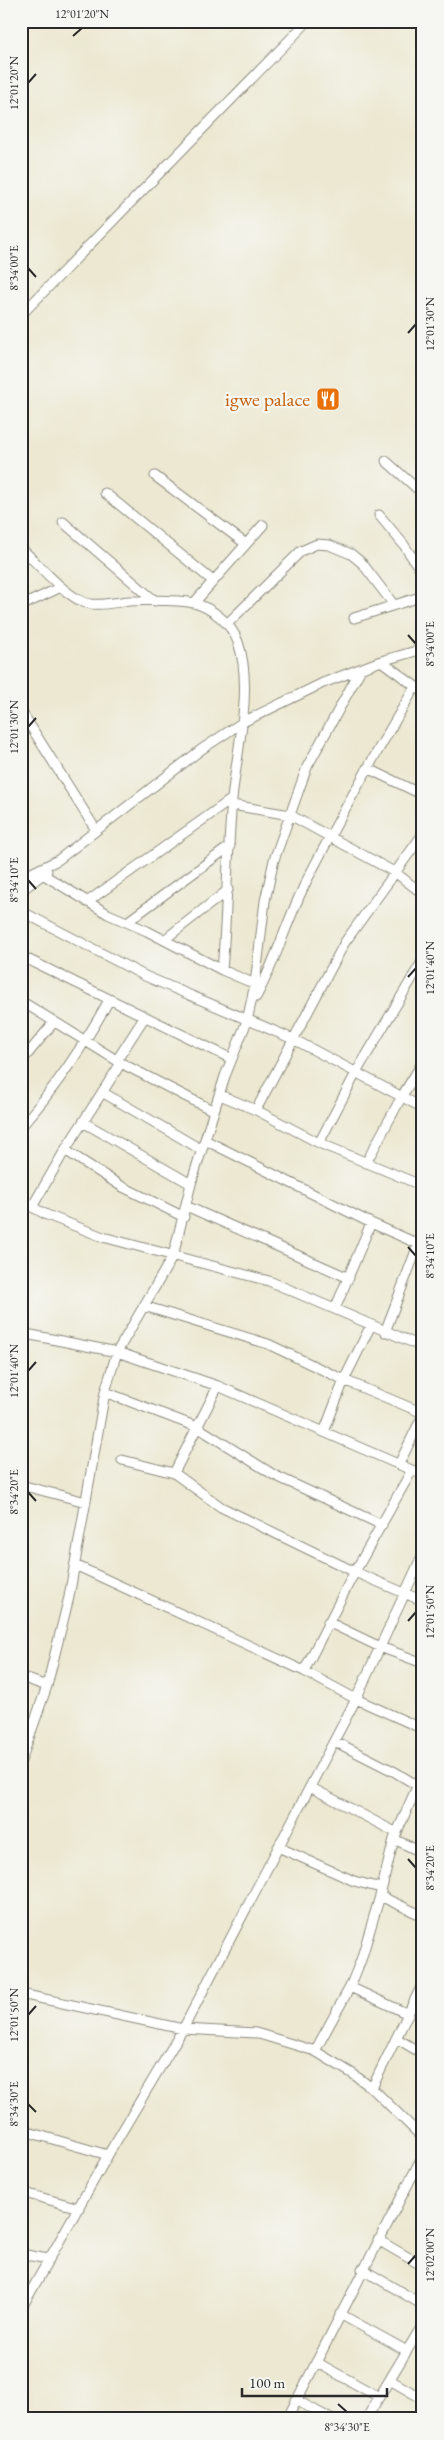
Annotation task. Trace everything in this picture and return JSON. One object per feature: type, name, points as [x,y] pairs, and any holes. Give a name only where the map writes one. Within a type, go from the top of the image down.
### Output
[{"type":"street","points":[[21,315],[308,21]]},
{"type":"street","points":[[21,301],[31,304]]},
{"type":"street","points":[[386,462],[423,494]]},
{"type":"street","points":[[155,476],[246,544]]},
{"type":"street","points":[[105,493],[213,581]]},
{"type":"street","points":[[379,515],[423,574]]},
{"type":"street","points":[[63,522],[155,601]]},
{"type":"street","points":[[194,603],[263,525]]},
{"type":"street","points":[[227,624],[301,551],[317,544],[328,545],[352,554],[362,563],[394,605]]},
{"type":"street","points":[[21,548],[61,587],[81,601],[94,604],[155,601],[194,603],[212,610],[227,624],[237,640],[243,662],[243,722],[232,802],[222,970]]},
{"type":"street","points":[[414,560],[423,552]]},
{"type":"street","points":[[21,606],[61,587]]},
{"type":"street","points":[[354,618],[423,596]]},
{"type":"street","points":[[21,891],[96,830],[202,749],[243,722],[323,684],[381,662],[423,649]]},
{"type":"street","points":[[252,1005],[268,976],[305,884],[367,768],[419,689],[381,662]]},
{"type":"street","points":[[21,1761],[47,1686],[75,1565],[105,1392],[117,1352],[173,1256],[184,1217],[190,1184],[232,1059],[248,1021],[255,984],[265,901],[274,860],[307,767],[361,669]]},
{"type":"street","points":[[21,711],[96,830]]},
{"type":"street","points":[[367,768],[423,795]]},
{"type":"street","points":[[86,902],[232,802],[290,815],[396,873],[423,894]]},
{"type":"street","points":[[256,1110],[345,942],[423,834]]},
{"type":"street","points":[[126,922],[230,846]]},
{"type":"street","points":[[21,878],[58,860]]},
{"type":"street","points":[[44,874],[86,902],[222,970],[255,984]]},
{"type":"street","points":[[164,940],[228,890]]},
{"type":"street","points":[[21,911],[145,976],[248,1021],[293,1038],[423,1108]]},
{"type":"street","points":[[21,956],[144,1018],[232,1059]]},
{"type":"street","points":[[319,1143],[357,1071],[423,960]]},
{"type":"street","points":[[21,1127],[44,1100],[86,1042],[109,1000]]},
{"type":"street","points":[[21,1001],[119,1061],[214,1110]]},
{"type":"street","points":[[32,1207],[102,1092],[144,1018]]},
{"type":"street","points":[[21,1062],[54,1022]]},
{"type":"street","points":[[366,1163],[402,1096],[423,1062]]},
{"type":"street","points":[[102,1092],[202,1150]]},
{"type":"street","points":[[220,1095],[256,1110],[319,1143],[423,1186]]},
{"type":"street","points":[[83,1122],[190,1184]]},
{"type":"street","points":[[205,1140],[371,1223],[420,1245]]},
{"type":"street","points":[[65,1150],[121,1186],[184,1217]]},
{"type":"street","points":[[21,1201],[62,1221],[103,1237],[269,1281],[385,1332],[423,1346]]},
{"type":"street","points":[[186,1206],[349,1278]]},
{"type":"street","points":[[335,1309],[371,1223]]},
{"type":"street","points":[[385,1332],[420,1245],[423,1232]]},
{"type":"street","points":[[144,1306],[268,1344],[344,1380],[423,1414],[399,1464]]},
{"type":"street","points":[[324,1432],[344,1380],[371,1326]]},
{"type":"street","points":[[21,1333],[117,1352],[218,1386],[423,1475]]},
{"type":"street","points":[[174,1473],[218,1386]]},
{"type":"street","points":[[105,1392],[197,1427],[274,1475],[382,1525]]},
{"type":"street","points":[[122,1460],[174,1473],[221,1507],[355,1572],[423,1601]]},
{"type":"street","points":[[304,1671],[328,1622],[412,1470]]},
{"type":"street","points":[[21,1485],[86,1502]]},
{"type":"street","points":[[21,2309],[108,2155],[183,2029],[356,1699],[423,1554]]},
{"type":"street","points":[[75,1565],[304,1671],[356,1699],[423,1729]]},
{"type":"street","points":[[328,1622],[380,1647],[423,1663]]},
{"type":"street","points":[[21,1678],[47,1686]]},
{"type":"street","points":[[334,1741],[420,1787]]},
{"type":"street","points":[[315,2051],[350,1987],[361,1960],[395,1836],[420,1787],[423,1774]]},
{"type":"street","points":[[310,1787],[423,1853]]},
{"type":"street","points":[[278,1847],[381,1892],[423,1916]]},
{"type":"street","points":[[350,1987],[408,2014]]},
{"type":"street","points":[[372,2088],[422,1987]]},
{"type":"street","points":[[21,1994],[183,2029],[256,2032],[315,2051],[354,2074],[372,2088],[423,2138]]},
{"type":"street","points":[[396,2038],[423,2054]]},
{"type":"street","points":[[21,2130],[108,2155]]},
{"type":"street","points":[[287,2419],[362,2269],[423,2156]]},
{"type":"street","points":[[21,2192],[79,2208]]},
{"type":"street","points":[[378,2240],[423,2266]]},
{"type":"street","points":[[21,2254],[48,2260]]},
{"type":"street","points":[[362,2269],[423,2305]]},
{"type":"street","points":[[340,2314],[407,2351]]},
{"type":"street","points":[[366,2419],[422,2328]]},
{"type":"street","points":[[316,2362],[379,2397]]},
{"type":"street","points":[[390,2380],[423,2399]]},
{"type":"street","points":[[296,2400],[331,2419]]},
{"type":"place","name":"igwe palace","points":[[328,399]]}]
